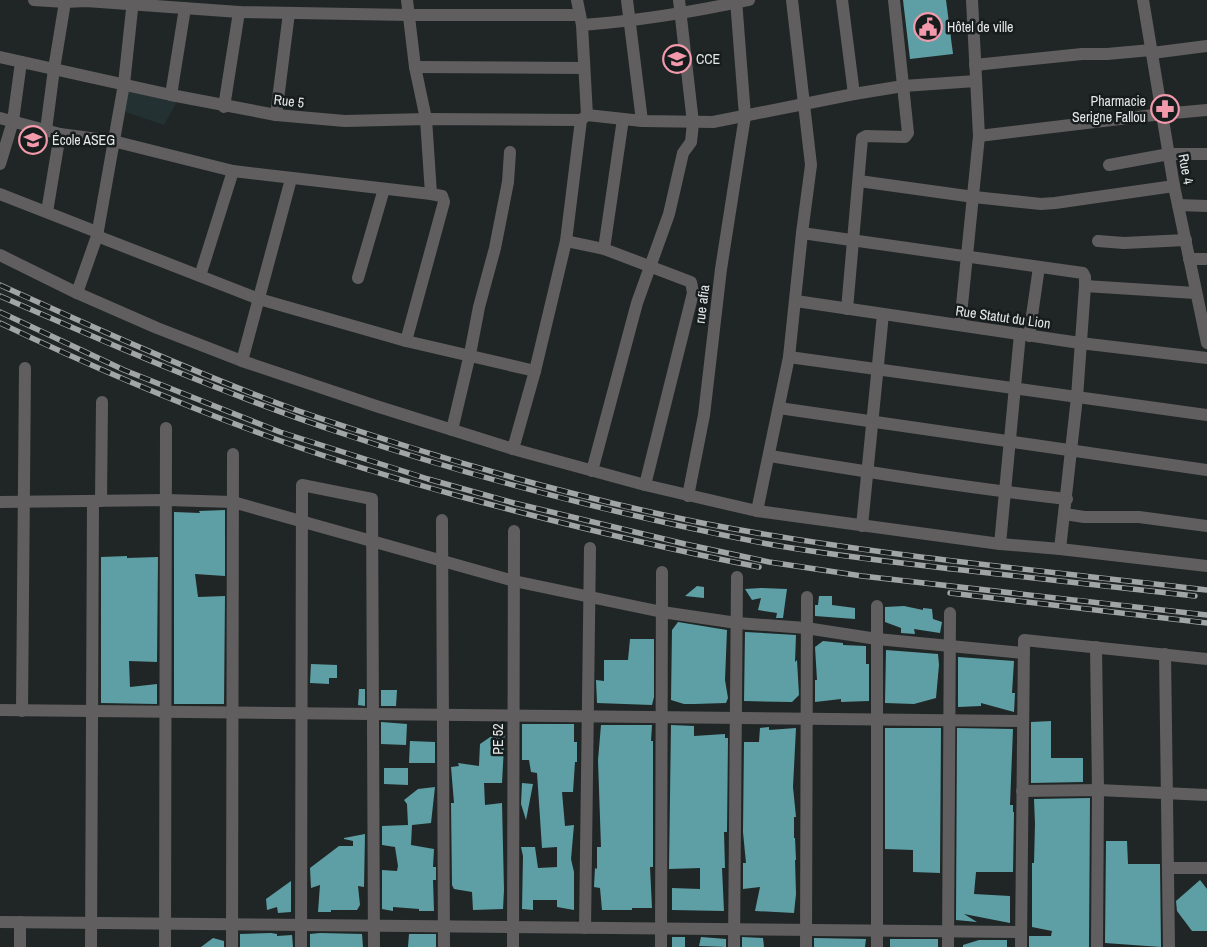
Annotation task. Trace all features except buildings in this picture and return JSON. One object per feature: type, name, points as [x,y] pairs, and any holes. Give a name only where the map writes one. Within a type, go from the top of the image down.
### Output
[{"type":"street","points":[[34,0],[134,2],[243,8],[290,13],[629,21],[681,14],[740,1]]},
{"type":"street","points":[[408,0],[415,67],[426,119],[431,194]]},
{"type":"street","points":[[513,449],[535,370],[566,241],[584,118],[584,68],[581,20],[577,0]]},
{"type":"street","points":[[627,0],[642,121]]},
{"type":"street","points":[[592,471],[637,303],[669,214],[683,153],[691,142],[692,123],[679,0]]},
{"type":"street","points":[[757,511],[770,456],[789,357],[811,165],[792,0]]},
{"type":"street","points":[[842,0],[854,94]]},
{"type":"street","points":[[847,309],[862,138],[907,136],[894,0]]},
{"type":"street","points":[[960,325],[979,136],[972,0]]},
{"type":"street","name":"Rue 4","points":[[1143,0],[1168,154],[1189,259],[1200,300],[1207,343]]},
{"type":"street","name":"rue afia","points":[[688,496],[704,415],[721,269],[745,116],[740,1]]},
{"type":"street","points":[[46,130],[65,2]]},
{"type":"street","points":[[77,293],[97,234],[124,84],[134,2]]},
{"type":"street","points":[[171,95],[181,5]]},
{"type":"street","points":[[224,107],[243,8]]},
{"type":"street","points":[[276,115],[290,13]]},
{"type":"street","points":[[975,65],[1082,54],[1107,54],[1207,46]]},
{"type":"street","name":"Rue 5","points":[[0,57],[224,107],[276,115],[345,121],[584,118],[692,123],[712,122],[903,86],[976,81]]},
{"type":"street","points":[[0,164],[6,120],[20,62]]},
{"type":"street","points":[[415,67],[584,68]]},
{"type":"street","points":[[979,136],[1207,110]]},
{"type":"street","points":[[604,249],[623,119]]},
{"type":"street","points":[[6,120],[60,134],[113,141],[233,171],[442,196],[444,202],[406,341]]},
{"type":"street","points":[[47,212],[60,134]]},
{"type":"street","points":[[452,430],[479,307],[495,248],[508,182],[510,152]]},
{"type":"street","points":[[1109,165],[1168,154],[1207,154]]},
{"type":"street","points":[[200,276],[233,171]]},
{"type":"street","points":[[242,361],[291,179]]},
{"type":"street","points":[[859,180],[974,197],[1041,204],[1174,186]]},
{"type":"street","points":[[358,278],[384,189]]},
{"type":"street","points":[[0,194],[200,276],[260,298],[406,341],[535,370]]},
{"type":"street","points":[[1178,205],[1207,206]]},
{"type":"street","points":[[802,233],[1083,273],[1085,286],[1077,397],[1060,549]]},
{"type":"street","points":[[1098,241],[1124,243],[1186,240]]},
{"type":"street","points":[[566,241],[604,249],[691,282],[694,294],[645,485]]},
{"type":"street","points":[[0,254],[77,293],[157,328],[242,361],[513,449],[645,485],[757,511],[1000,544],[1207,566]]},
{"type":"street","points":[[1189,259],[1207,259]]},
{"type":"street","points":[[1000,544],[1006,492],[1008,441],[1015,389],[1039,267]]},
{"type":"street","points":[[1085,286],[1200,300]]},
{"type":"street","name":"Rue Statut du Lion","points":[[796,301],[1080,343],[1207,358]]},
{"type":"street","points":[[862,526],[883,314]]},
{"type":"street","points":[[789,357],[877,371],[1207,416]]},
{"type":"street","points":[[22,711],[25,368]]},
{"type":"street","points":[[91,947],[92,711],[97,501],[102,402]]},
{"type":"street","points":[[779,408],[1207,470]]},
{"type":"street","points":[[165,947],[166,428]]},
{"type":"street","points":[[232,947],[234,713],[233,454]]},
{"type":"street","points":[[770,456],[1006,492],[1067,499]]},
{"type":"street","points":[[301,947],[302,485],[372,499],[374,947]]},
{"type":"street","points":[[0,502],[167,500],[233,502],[514,581],[662,612],[737,623],[806,628],[877,638],[1024,653]]},
{"type":"street","points":[[1065,514],[1084,517],[1139,517],[1207,526]]},
{"type":"street","points":[[442,520],[444,947]]},
{"type":"street","name":"PE 52","points":[[513,947],[514,531]]},
{"type":"street","points":[[586,928],[590,548]]},
{"type":"street","points":[[661,947],[662,572]]},
{"type":"street","points":[[734,947],[737,577]]},
{"type":"street","points":[[806,597],[806,947]]},
{"type":"street","points":[[876,947],[877,606]]},
{"type":"street","points":[[948,947],[950,613]]},
{"type":"street","points":[[1021,947],[1024,640],[1207,658]]},
{"type":"street","points":[[1096,647],[1098,790],[1097,947]]},
{"type":"street","points":[[1165,654],[1169,947]]},
{"type":"street","points":[[0,710],[1022,720]]},
{"type":"street","points":[[1022,791],[1098,790],[1207,795]]},
{"type":"street","points":[[1168,868],[1207,868]]},
{"type":"street","points":[[0,922],[1020,932]]},
{"type":"street","points":[[20,922],[20,947]]},
{"type":"shaded area","points":[[126,89],[177,101],[164,125],[120,110]]},
{"type":"railway","points":[[0,285],[184,366],[296,410],[445,458],[591,498],[702,523],[827,544],[953,561],[1207,590]]},
{"type":"railway","points":[[0,296],[169,368],[297,418],[446,466],[553,496],[714,533],[814,552],[1195,596]]},
{"type":"railway","points":[[0,312],[124,370],[280,432],[428,479],[514,503],[769,562],[862,576],[1207,615]]},
{"type":"railway","points":[[0,323],[104,371],[175,400],[245,428],[350,464],[443,492],[539,517],[649,544],[759,567]]},
{"type":"railway","points":[[950,593],[1207,623]]},
{"type":"place","name":"Hôtel de ville","points":[[928,27]]},
{"type":"place","name":"CCE","points":[[677,59]]},
{"type":"place","name":"Pharmacie Serigne Fallou","points":[[1165,109]]},
{"type":"place","name":"École ASEG","points":[[33,140]]}]
